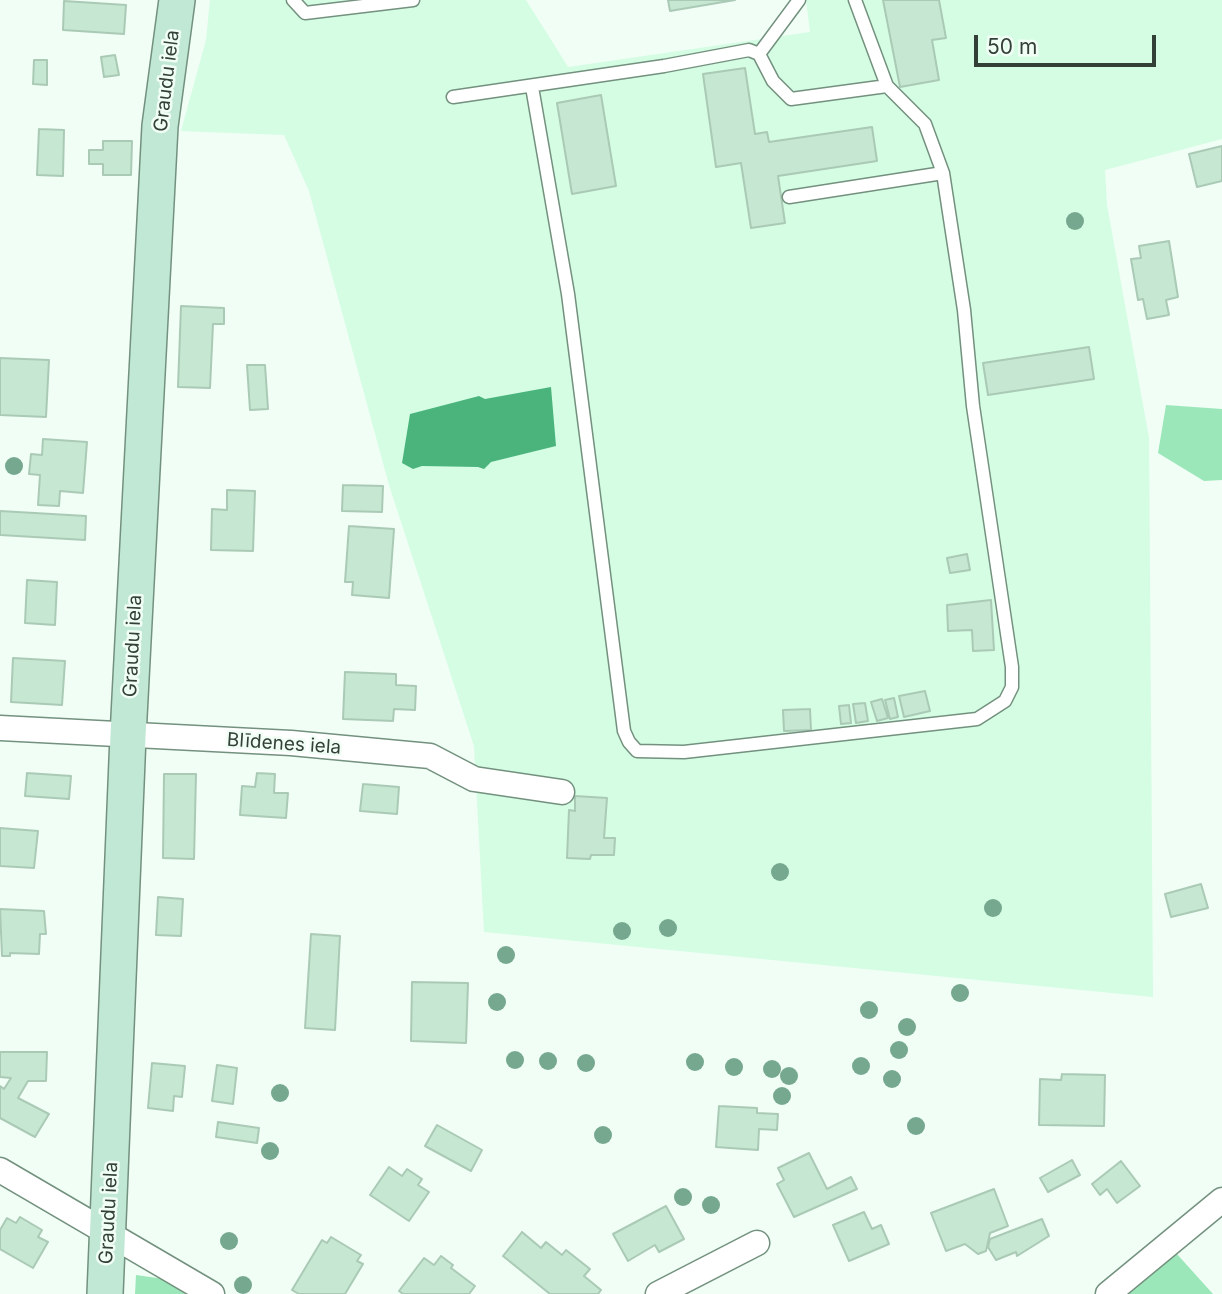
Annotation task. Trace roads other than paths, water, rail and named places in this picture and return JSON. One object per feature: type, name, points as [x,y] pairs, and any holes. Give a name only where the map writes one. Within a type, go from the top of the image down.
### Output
[{"type":"main road","name":"Graudu iela","points":[[105,1294],[128,736],[160,126],[177,0]]},
{"type":"street","name":"Blīdenes iela","points":[[0,729],[291,743],[430,756],[474,779],[562,792]]},
{"type":"street","points":[[0,1170],[212,1294]]},
{"type":"street","points":[[1108,1294],[1222,1200]]},
{"type":"street","points":[[658,1294],[757,1243]]},
{"type":"lane","points":[[293,0],[305,13],[416,0]]},
{"type":"lane","points":[[759,54],[799,0]]},
{"type":"lane","points":[[533,87],[587,428],[624,731],[637,751],[684,752],[977,719],[1005,701],[1012,687],[1012,667],[943,173],[925,124],[887,86],[855,0]]},
{"type":"lane","points":[[453,97],[533,87],[749,50],[759,54],[773,81],[791,99],[887,86]]},
{"type":"lane","points":[[789,197],[943,173]]}]
